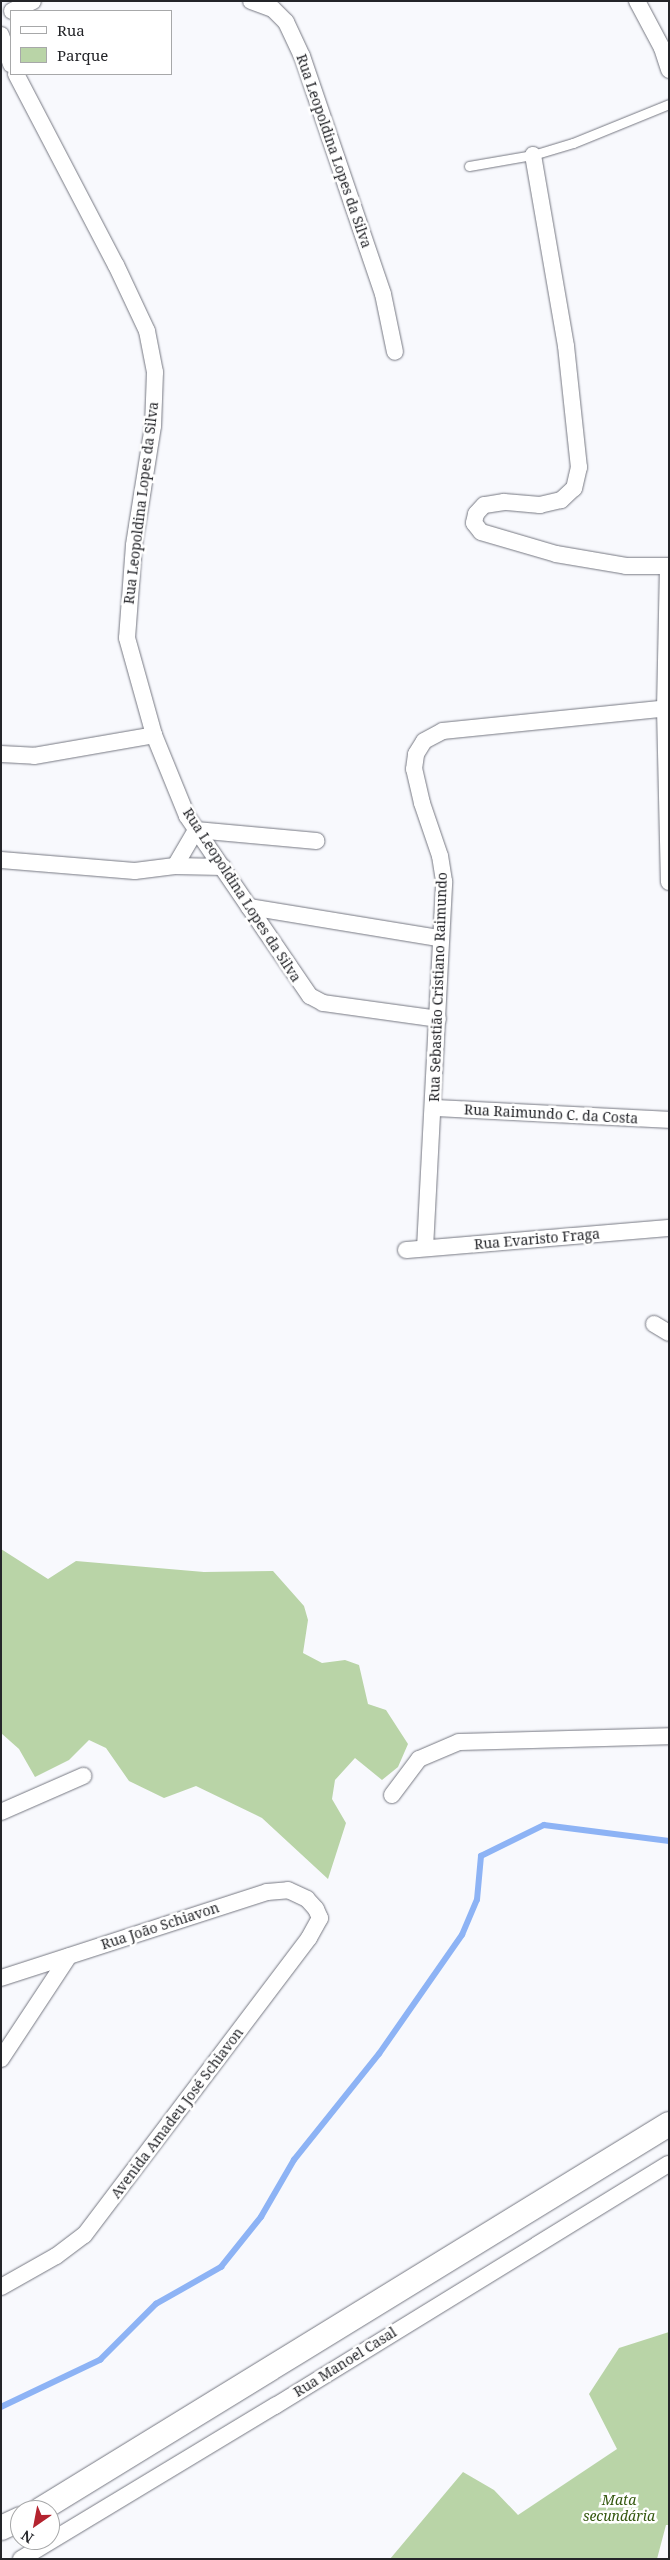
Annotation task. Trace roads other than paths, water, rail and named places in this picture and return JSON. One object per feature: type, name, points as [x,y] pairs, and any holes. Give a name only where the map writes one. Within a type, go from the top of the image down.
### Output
[{"type":"street","points":[[16,10],[34,1]]},
{"type":"street","name":"Rua Leopoldina Lopes da Silva","points":[[251,1],[273,9],[286,22],[302,56],[383,294],[396,352]]},
{"type":"street","points":[[637,1],[662,48],[669,70]]},
{"type":"street","points":[[1,31],[6,15],[10,13]]},
{"type":"street","points":[[1,35],[10,61]]},
{"type":"street","name":"Rua Leopoldina Lopes da Silva","points":[[17,75],[116,266],[147,331],[155,372],[153,426],[134,545],[127,638],[154,735],[187,816],[298,982],[310,996],[324,1003],[438,1020]]},
{"type":"street","points":[[533,155],[566,346],[579,467],[574,488],[561,500],[540,505],[504,502],[484,505],[476,514],[474,523],[488,535],[556,554],[626,566],[668,566],[668,874]]},
{"type":"street","name":"Rua Sebastião Cristiano Raimundo","points":[[425,1248],[438,1020],[439,938],[444,881],[440,856],[414,769],[416,754],[424,741],[443,731],[667,708]]},
{"type":"street","points":[[1,754],[34,756],[154,735]]},
{"type":"street","points":[[175,866],[196,830],[317,840]]},
{"type":"street","points":[[1,860],[135,871],[175,866],[223,868]]},
{"type":"street","points":[[249,907],[439,938]]},
{"type":"street","name":"Rua Raimundo C. da Costa","points":[[434,1108],[669,1120]]},
{"type":"street","name":"Rua Evaristo Fraga","points":[[406,1250],[669,1228]]},
{"type":"street","points":[[654,1324],[669,1333]]},
{"type":"street","points":[[392,1795],[419,1759],[459,1742],[669,1736]]},
{"type":"street","points":[[1,1812],[83,1776]]},
{"type":"street","name":"Rua João Schiavon","points":[[1,1978],[266,1892],[288,1890],[316,1908]]},
{"type":"street","name":"Avenida Amadeu José Schiavon","points":[[1,2287],[56,2256],[84,2234],[309,1938],[320,1918],[316,1908]]},
{"type":"street","points":[[1,2059],[69,1956]]},
{"type":"street","points":[[56,2500],[669,2124]]},
{"type":"street","name":"Rua Manoel Casal","points":[[20,2559],[276,2406],[669,2164]]},
{"type":"lane","points":[[469,166],[533,155],[574,144],[669,104]]},
{"type":"waterway","points":[[1,2407],[100,2360],[156,2304],[221,2267],[261,2217],[294,2160],[379,2054],[462,1935],[477,1900],[481,1856],[544,1825],[669,1841]]},
{"type":"park label","name":"Mata secundária","points":[[619,2508]]}]
